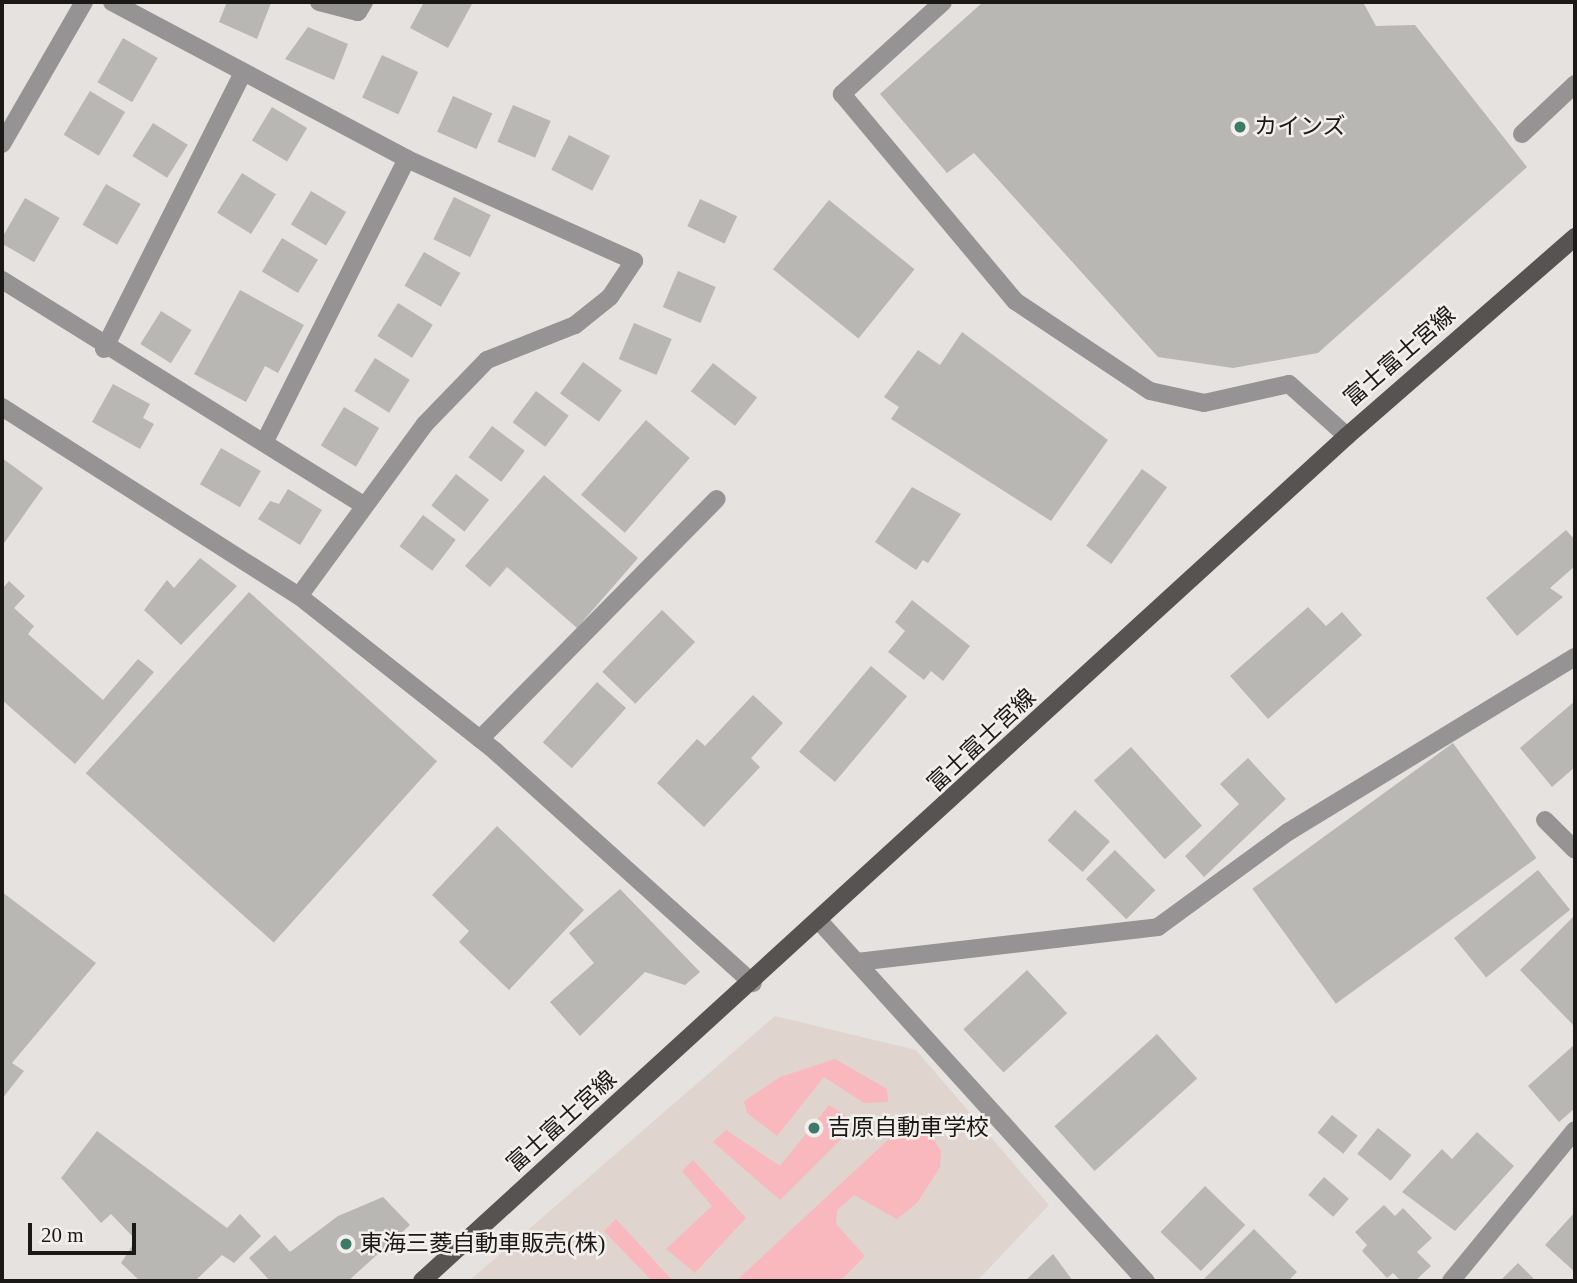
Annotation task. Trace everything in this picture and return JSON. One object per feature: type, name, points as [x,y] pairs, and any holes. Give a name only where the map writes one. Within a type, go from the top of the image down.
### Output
[{"type":"main road","name":"富士富士宮線","points":[[422,1281],[821,923],[1347,436],[1575,237]]},
{"type":"street","points":[[2,144],[84,2]]},
{"type":"street","points":[[112,2],[407,159],[634,261],[610,297],[575,325],[486,360],[362,504],[299,596]]},
{"type":"street","points":[[319,2],[358,12],[364,2]]},
{"type":"street","points":[[943,2],[842,94],[1016,301],[1150,391],[1204,403],[1289,384],[1347,436]]},
{"type":"street","points":[[104,349],[243,73]]},
{"type":"street","points":[[1522,134],[1575,84]]},
{"type":"street","points":[[265,441],[407,159]]},
{"type":"street","points":[[2,280],[104,349],[265,441],[362,504]]},
{"type":"street","points":[[2,407],[299,596],[480,739],[753,983]]},
{"type":"street","points":[[480,739],[717,499]]},
{"type":"street","points":[[857,961],[1158,927],[1288,832],[1575,657]]},
{"type":"street","points":[[1545,820],[1575,850]]},
{"type":"street","points":[[821,923],[1146,1281]]},
{"type":"street","points":[[1451,1281],[1575,1130]]},
{"type":"shaded area","name":"吉原自動車学校","points":[[775,1016],[916,1050],[1049,1205],[977,1281],[469,1281]]},
{"type":"shaded area","points":[[835,1059],[887,1089],[888,1102],[864,1103],[824,1077],[777,1136],[747,1113],[744,1101],[780,1077]]},
{"type":"shaded area","points":[[829,1105],[857,1123],[780,1200],[713,1142],[726,1130],[780,1166]]},
{"type":"shaded area","points":[[903,1126],[931,1135],[941,1151],[940,1167],[917,1203],[897,1219],[854,1195],[837,1210],[836,1224],[865,1256],[840,1281],[736,1281]]},
{"type":"shaded area","points":[[693,1160],[746,1218],[695,1273],[666,1249],[712,1206],[682,1171]]},
{"type":"shaded area","points":[[616,1219],[673,1281],[652,1281],[604,1231]]},
{"type":"building","points":[[227,2],[271,3],[257,39],[219,22]]},
{"type":"building","points":[[424,2],[473,2],[448,48],[410,28]]},
{"type":"building","points":[[983,2],[1363,2],[1376,26],[1415,25],[1527,167],[1318,353],[1233,368],[1158,357],[974,153],[947,173],[880,94]]},
{"type":"building","points":[[308,27],[348,44],[334,80],[285,59]]},
{"type":"building","points":[[123,38],[158,58],[132,102],[98,82]]},
{"type":"building","points":[[382,55],[418,72],[398,115],[362,98]]},
{"type":"building","points":[[90,91],[125,112],[99,156],[64,135]]},
{"type":"building","points":[[453,96],[492,113],[476,149],[437,132]]},
{"type":"building","points":[[513,105],[551,121],[535,158],[497,142]]},
{"type":"building","points":[[272,107],[307,128],[287,162],[252,140]]},
{"type":"building","points":[[153,123],[188,145],[167,178],[132,156]]},
{"type":"building","points":[[569,135],[610,156],[592,191],[551,170]]},
{"type":"building","points":[[242,173],[276,194],[251,234],[217,213]]},
{"type":"building","points":[[106,184],[141,204],[117,245],[82,225]]},
{"type":"building","points":[[311,191],[346,212],[326,246],[291,224]]},
{"type":"building","points":[[454,197],[491,215],[470,257],[433,239]]},
{"type":"building","points":[[25,198],[60,218],[34,262],[2,244],[2,238]]},
{"type":"building","points":[[700,199],[737,216],[724,244],[687,226]]},
{"type":"building","points":[[829,200],[914,269],[858,338],[773,269]]},
{"type":"building","points":[[282,238],[318,260],[298,293],[262,271]]},
{"type":"building","points":[[424,252],[460,273],[441,307],[404,286]]},
{"type":"building","points":[[678,271],[716,287],[701,323],[663,307]]},
{"type":"building","points":[[240,290],[304,325],[278,373],[265,366],[246,402],[194,374]]},
{"type":"building","points":[[398,303],[433,325],[412,358],[377,336]]},
{"type":"building","points":[[161,311],[192,330],[171,363],[140,344]]},
{"type":"building","points":[[634,323],[672,339],[657,375],[619,359]]},
{"type":"building","points":[[962,332],[1108,440],[1051,521],[891,419],[899,407],[884,397],[918,350],[940,365]]},
{"type":"building","points":[[375,358],[410,380],[389,413],[354,391]]},
{"type":"building","points":[[583,362],[622,390],[599,422],[560,394]]},
{"type":"building","points":[[713,363],[757,397],[735,426],[691,391]]},
{"type":"building","points":[[113,384],[150,404],[143,418],[154,424],[140,449],[92,422]]},
{"type":"building","points":[[536,391],[569,416],[545,447],[513,422]]},
{"type":"building","points":[[344,407],[379,428],[356,467],[321,446]]},
{"type":"building","points":[[646,420],[690,458],[625,533],[581,495]]},
{"type":"building","points":[[492,426],[525,451],[501,482],[469,457]]},
{"type":"building","points":[[221,448],[261,471],[240,507],[200,484]]},
{"type":"building","points":[[2,458],[43,488],[2,546]]},
{"type":"building","points":[[1142,469],[1167,487],[1111,564],[1086,546]]},
{"type":"building","points":[[456,474],[489,500],[464,531],[431,506]]},
{"type":"building","points":[[544,475],[638,558],[577,628],[507,567],[490,587],[465,566]]},
{"type":"building","points":[[912,487],[961,514],[928,563],[923,560],[916,570],[875,542]]},
{"type":"building","points":[[288,489],[322,510],[300,545],[258,519],[270,501],[279,504]]},
{"type":"building","points":[[423,515],[456,540],[432,571],[400,546]]},
{"type":"building","points":[[1566,530],[1575,540],[1575,566],[1550,588],[1563,597],[1517,636],[1486,598]]},
{"type":"building","points":[[200,558],[237,586],[181,645],[144,610],[167,580],[174,588]]},
{"type":"building","points":[[9,581],[25,596],[14,608],[34,626],[28,634],[103,700],[138,659],[154,672],[75,764],[2,700],[2,589]]},
{"type":"building","points":[[249,592],[437,761],[274,943],[86,773]]},
{"type":"building","points":[[912,600],[970,646],[943,681],[931,671],[924,680],[888,652],[905,631],[895,622]]},
{"type":"building","points":[[1308,607],[1326,626],[1342,612],[1362,635],[1268,719],[1230,676]]},
{"type":"building","points":[[662,610],[695,642],[635,704],[602,672]]},
{"type":"building","points":[[871,666],[907,696],[835,782],[799,752]]},
{"type":"building","points":[[597,682],[626,708],[572,768],[543,742]]},
{"type":"building","points":[[753,695],[783,723],[751,758],[760,767],[704,827],[657,783],[697,739],[705,746]]},
{"type":"building","points":[[1575,701],[1575,767],[1552,787],[1520,748]]},
{"type":"building","points":[[1453,743],[1536,858],[1336,1004],[1252,889]]},
{"type":"building","points":[[1131,747],[1202,826],[1165,859],[1094,780]]},
{"type":"building","points":[[1248,758],[1286,799],[1204,877],[1185,856],[1239,804],[1220,784]]},
{"type":"building","points":[[1075,810],[1110,841],[1082,872],[1048,840]]},
{"type":"building","points":[[497,826],[584,910],[509,990],[459,942],[469,931],[432,895]]},
{"type":"building","points":[[1115,850],[1155,890],[1126,919],[1086,879]]},
{"type":"building","points":[[1538,870],[1570,910],[1486,978],[1454,938]]},
{"type":"building","points":[[620,889],[700,972],[685,985],[645,972],[580,1036],[550,1002],[594,963],[569,933]]},
{"type":"building","points":[[2,892],[96,963],[12,1063],[24,1071],[2,1099]]},
{"type":"building","points":[[1575,915],[1575,1027],[1520,970]]},
{"type":"building","points":[[1027,970],[1067,1013],[1004,1072],[963,1029]]},
{"type":"building","points":[[1157,1034],[1197,1079],[1095,1171],[1054,1126]]},
{"type":"building","points":[[1574,1045],[1575,1108],[1559,1122],[1528,1086]]},
{"type":"building","points":[[1332,1115],[1358,1136],[1343,1154],[1318,1133]]},
{"type":"building","points":[[1378,1128],[1411,1155],[1391,1181],[1357,1154]]},
{"type":"building","points":[[97,1131],[227,1228],[240,1214],[261,1236],[234,1263],[222,1255],[195,1281],[140,1281],[121,1263],[136,1240],[111,1214],[101,1223],[61,1178]]},
{"type":"building","points":[[1477,1132],[1514,1166],[1455,1231],[1402,1192],[1442,1149],[1452,1159]]},
{"type":"building","points":[[1324,1177],[1349,1199],[1333,1217],[1308,1195]]},
{"type":"building","points":[[1205,1186],[1245,1225],[1201,1271],[1161,1232]]},
{"type":"building","name":"東海三菱自動車販売(株)","points":[[383,1197],[410,1225],[348,1281],[270,1281],[249,1258],[275,1235],[290,1252],[338,1216]]},
{"type":"building","points":[[1384,1205],[1395,1216],[1403,1208],[1432,1238],[1417,1252],[1431,1266],[1415,1281],[1401,1281],[1393,1273],[1387,1278],[1362,1251],[1367,1245],[1355,1232]]},
{"type":"building","points":[[1575,1212],[1575,1272],[1545,1245]]},
{"type":"building","points":[[1254,1229],[1297,1272],[1288,1281],[1202,1281]]},
{"type":"building","points":[[1053,1254],[1073,1281],[1025,1281]]},
{"type":"building","points":[[1518,1263],[1536,1281],[1500,1281]]},
{"type":"place","name":"カインズ","points":[[1240,127]]},
{"type":"place","name":"吉原自動車学校","points":[[814,1128]]},
{"type":"place","name":"東海三菱自動車販売(株)","points":[[346,1244]]}]
